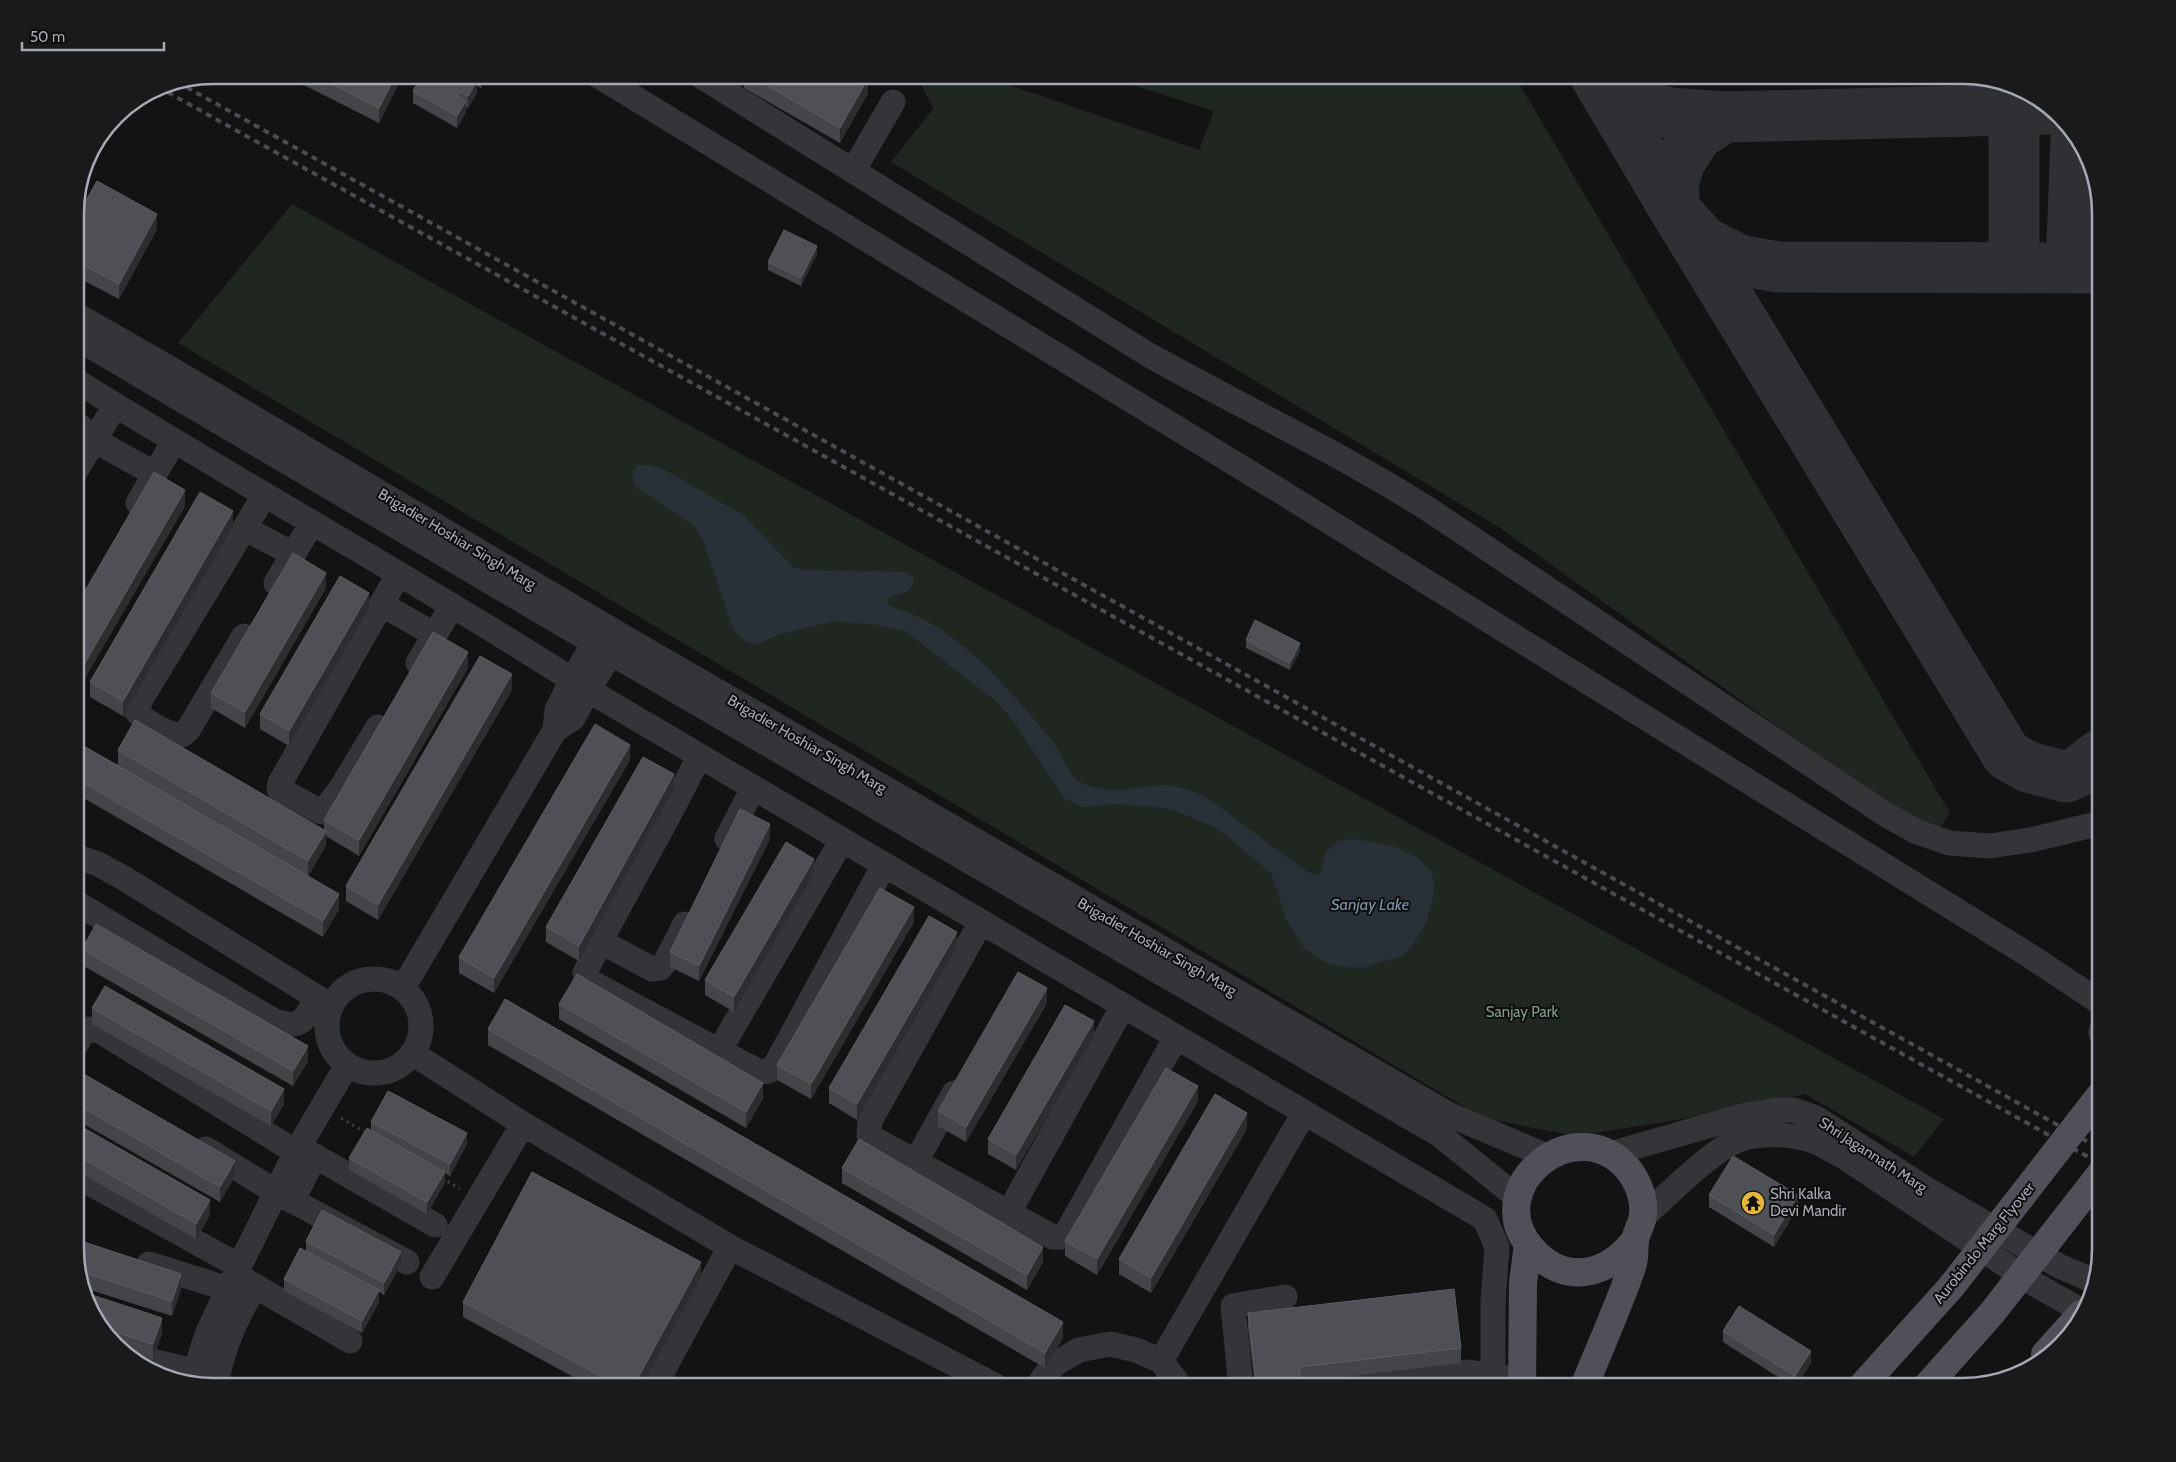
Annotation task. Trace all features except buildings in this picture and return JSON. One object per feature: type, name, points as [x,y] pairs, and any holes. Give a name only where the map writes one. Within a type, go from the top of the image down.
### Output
[{"type":"main road","name":"Aurobindo Marg Flyover","points":[[1869,1378],[1951,1287],[2092,1106]]},
{"type":"main road","points":[[1588,1378],[1633,1265],[1639,1229],[1642,1198],[1636,1181],[1625,1166],[1610,1154],[1589,1147],[1568,1148],[1547,1156],[1528,1174],[1518,1198],[1519,1222],[1528,1244],[1540,1258],[1556,1267],[1574,1272],[1592,1271],[1609,1265],[1624,1254],[1639,1229]]},
{"type":"main road","points":[[1934,1378],[1992,1312],[2092,1184]]},
{"type":"main road","points":[[1522,1378],[1524,1283],[1528,1244]]},
{"type":"street","points":[[612,84],[1275,488],[2030,956],[2092,997]]},
{"type":"street","points":[[713,84],[1149,355],[1386,482],[1885,814],[1917,832],[1949,843],[1990,846],[2030,840],[2092,824]]},
{"type":"street","points":[[853,171],[893,102]]},
{"type":"street","name":"Brigadier Hoshiar Singh Marg","points":[[84,319],[180,374],[608,639],[1440,1135],[1518,1198]]},
{"type":"street","name":"Brigadier Hoshiar Singh Marg","points":[[84,342],[1450,1115],[1547,1156]]},
{"type":"street","points":[[84,386],[264,496],[452,606],[580,685],[981,922],[1026,962],[1123,1006],[1485,1220],[1497,1247],[1493,1302],[1493,1378]]},
{"type":"street","points":[[84,429],[115,406]]},
{"type":"street","points":[[84,431],[155,474]]},
{"type":"street","points":[[125,526],[174,441]]},
{"type":"street","points":[[264,496],[246,529],[135,709],[139,715],[176,735],[182,735],[188,730],[312,523]]},
{"type":"street","points":[[246,529],[293,554]]},
{"type":"street","points":[[388,711],[341,788],[323,812],[319,812],[279,789],[280,783],[398,575]]},
{"type":"street","points":[[381,604],[435,635]]},
{"type":"street","points":[[404,686],[452,606]]},
{"type":"street","points":[[404,988],[555,730],[573,718],[580,685],[608,639]]},
{"type":"street","points":[[699,756],[600,942],[585,973],[587,980],[760,1072],[769,1071],[776,1064],[884,865]]},
{"type":"street","points":[[719,855],[753,788]]},
{"type":"street","points":[[719,1051],[842,840]]},
{"type":"street","points":[[84,859],[98,864],[122,877],[325,1002]]},
{"type":"street","points":[[600,942],[652,969],[660,968],[666,961],[697,899]]},
{"type":"street","points":[[84,907],[274,1021],[294,1025],[301,1022],[325,1002],[356,983],[374,979],[394,982],[404,988],[416,1003],[420,1030],[412,1053],[400,1064],[381,1072],[364,1072],[347,1065],[335,1054],[328,1038],[325,1002]]},
{"type":"street","points":[[981,922],[870,1120],[869,1134],[874,1139],[1008,1214],[1053,1237],[1061,1237],[1067,1232],[1176,1037]]},
{"type":"street","points":[[1008,1214],[1123,1006]]},
{"type":"street","points":[[84,1033],[89,1029],[100,1030],[303,1152],[435,1225]]},
{"type":"street","points":[[412,1053],[524,1124],[730,1247],[981,1378]]},
{"type":"street","points":[[154,1364],[194,1376],[208,1332],[240,1279],[284,1196],[327,1098],[347,1065]]},
{"type":"street","points":[[915,1163],[966,1071]]},
{"type":"street","name":"Shri Jagannath Marg","points":[[1610,1154],[1746,1115],[1776,1110],[1794,1110],[1816,1118],[1928,1190],[2059,1266],[2089,1279]]},
{"type":"street","points":[[1161,1361],[1304,1113]]},
{"type":"street","points":[[432,1277],[524,1124]]},
{"type":"street","name":"Shri Jagannath Marg","points":[[1639,1229],[1721,1149],[1741,1139],[1761,1136],[1797,1137],[1817,1142],[1843,1156],[2031,1282],[2077,1309]]},
{"type":"street","points":[[185,1137],[284,1196],[407,1262]]},
{"type":"street","points":[[84,1181],[240,1279],[350,1341]]},
{"type":"street","points":[[659,1378],[730,1247]]},
{"type":"street","points":[[129,1257],[240,1279]]},
{"type":"street","points":[[217,1378],[225,1347],[237,1320],[240,1279]]},
{"type":"street","points":[[1240,1378],[1234,1306],[1285,1297]]},
{"type":"street","points":[[1042,1378],[1055,1364],[1079,1350],[1110,1344],[1136,1350],[1161,1361],[1174,1378]]},
{"type":"street","points":[[1374,1378],[1469,1372],[1485,1378]]},
{"type":"path","points":[[327,1098],[336,1115],[370,1136]]},
{"type":"path","points":[[438,1176],[464,1191]]},
{"type":"green space","points":[[921,84],[1006,84],[1199,150],[1214,111],[1129,84],[1519,84],[1950,813],[1933,838],[1500,528],[891,162],[933,109]]},
{"type":"green space","name":"Sanjay Park","points":[[292,204],[1944,1119],[1914,1157],[1805,1094],[1738,1110],[1575,1136],[1483,1118],[178,343]]},
{"type":"water","name":"Sanjay Lake","points":[[638,465],[651,465],[665,470],[743,515],[793,567],[805,570],[906,572],[914,578],[911,588],[892,597],[888,600],[888,605],[919,617],[941,630],[976,657],[992,672],[1050,738],[1070,772],[1079,781],[1105,790],[1167,785],[1197,793],[1308,872],[1316,875],[1320,874],[1326,852],[1338,841],[1355,839],[1396,847],[1418,858],[1431,871],[1434,884],[1433,897],[1426,923],[1411,948],[1402,956],[1362,968],[1331,965],[1317,958],[1305,949],[1287,922],[1271,873],[1217,828],[1175,811],[1157,807],[1118,804],[1082,807],[1064,798],[1015,723],[996,701],[905,631],[877,625],[835,621],[780,634],[759,644],[748,643],[738,636],[733,629],[703,540],[693,525],[635,486],[632,473]]},
{"type":"taxiway","points":[[1600,84],[2007,755],[2028,767],[2066,777],[2079,771],[2092,761]]},
{"type":"taxiway","points":[[1603,89],[1639,105],[1670,113],[1724,117],[2039,109]]},
{"type":"taxiway","points":[[2014,110],[2014,268]]},
{"type":"taxiway","points":[[1724,117],[1697,135],[1679,163],[1673,186],[1675,210],[1704,242],[1739,260],[1778,267],[2092,268]]},
{"type":"taxiway","points":[[2071,268],[2076,149]]},
{"type":"railway","points":[[185,87],[2092,1144]]},
{"type":"railway","points":[[168,93],[2092,1159]]},
{"type":"place","name":"Shri Kalka Devi Mandir","points":[[1753,1203]]}]
